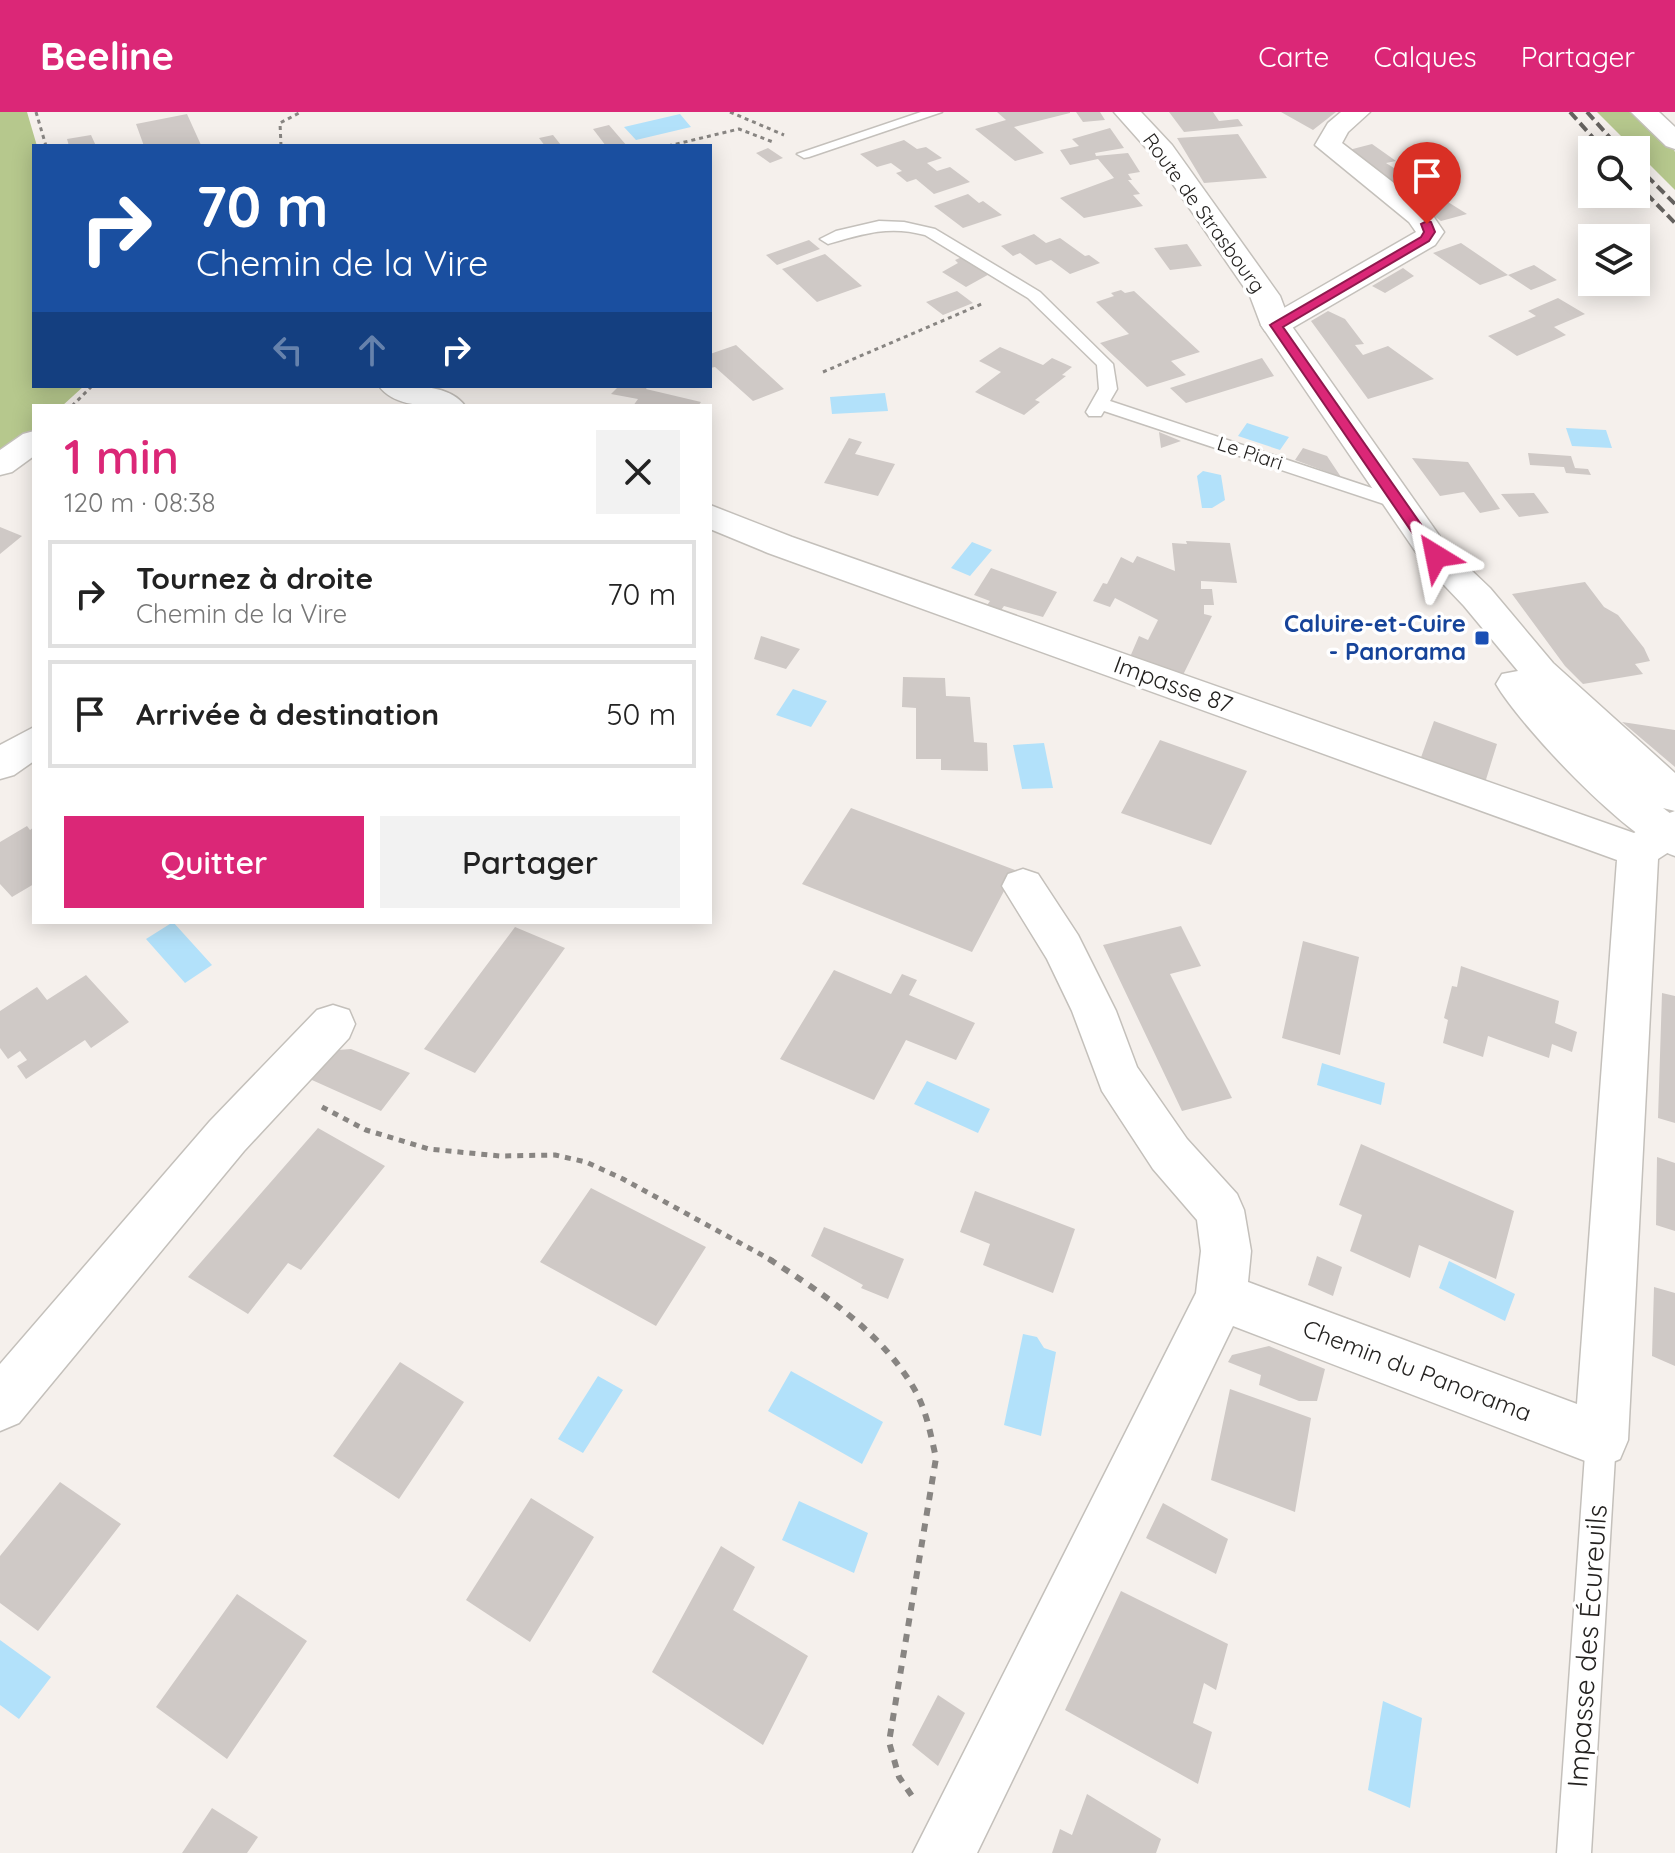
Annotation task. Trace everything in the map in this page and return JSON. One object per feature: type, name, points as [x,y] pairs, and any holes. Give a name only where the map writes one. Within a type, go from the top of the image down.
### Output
[{"type":"street","name":"Route de Strasbourg","points":[[1127,112],[1163,151],[1265,296],[1276,325],[1436,556],[1455,598],[1506,674],[1537,711],[1623,798],[1666,829]]},
{"type":"street","points":[[1276,325],[1425,239],[1430,232],[1419,216],[1328,145],[1337,128],[1357,112]]},
{"type":"street","points":[[1644,112],[1675,141]]},
{"type":"street","points":[[400,388],[444,404]]},
{"type":"street","points":[[0,465],[32,442]]},
{"type":"street","name":"Impasse 87","points":[[712,517],[780,545],[1666,829]]},
{"type":"street","points":[[0,764],[32,743]]},
{"type":"street","points":[[1601,1440],[1666,829]]},
{"type":"street","points":[[946,1849],[1221,1297],[1226,1251],[1220,1210],[1170,1154],[1118,1077],[1094,1011],[1063,948],[1023,886]]},
{"type":"street","points":[[0,1404],[227,1136],[333,1024]]},
{"type":"street","name":"Chemin du Panorama","points":[[1221,1297],[1601,1440]]},
{"type":"lane","points":[[810,152],[935,112]]},
{"type":"lane","points":[[828,239],[871,225],[918,228],[930,232],[1022,287]]},
{"type":"lane","name":"Le Piari","points":[[1022,287],[1105,364],[1108,389],[1097,408],[1399,503]]},
{"type":"lane","name":"Impasse des Écureuils","points":[[1574,1853],[1601,1440]]},
{"type":"path","points":[[36,112],[45,144]]},
{"type":"path","points":[[281,144],[280,123],[301,112]]},
{"type":"path","points":[[730,112],[810,152]]},
{"type":"path","points":[[676,144],[739,129],[810,152]]},
{"type":"path","points":[[823,372],[1022,287]]},
{"type":"path","points":[[74,404],[90,388]]},
{"type":"path","points":[[278,1082],[361,1131],[413,1148],[500,1156],[570,1157],[606,1170],[721,1232],[829,1299],[896,1363],[913,1386],[927,1416],[936,1458],[889,1742],[899,1777],[946,1849]]},
{"type":"green space","points":[[0,112],[27,112],[36,144],[32,144],[32,388],[82,388],[64,404],[32,404],[32,433],[0,458]]},
{"type":"green space","points":[[1597,112],[1637,112],[1671,145],[1675,152],[1675,190],[1650,165],[1650,136],[1621,136]]},
{"type":"water","points":[[680,114],[691,127],[636,140],[624,127]]},
{"type":"water","points":[[885,393],[888,411],[832,414],[830,397]]},
{"type":"water","points":[[1247,423],[1289,437],[1280,450],[1238,436]]},
{"type":"water","points":[[1566,428],[1606,430],[1612,448],[1572,446]]},
{"type":"water","points":[[1203,471],[1221,475],[1225,500],[1212,508],[1202,508],[1197,476]]},
{"type":"water","points":[[972,542],[992,550],[970,576],[951,568]]},
{"type":"water","points":[[793,689],[827,701],[811,727],[776,715]]},
{"type":"water","points":[[1044,743],[1053,788],[1022,789],[1013,745]]},
{"type":"water","points":[[175,924],[212,965],[185,983],[146,939]]},
{"type":"water","points":[[1322,1063],[1385,1083],[1381,1105],[1317,1085]]},
{"type":"water","points":[[927,1081],[990,1109],[978,1133],[914,1104]]},
{"type":"water","points":[[1449,1261],[1515,1294],[1505,1321],[1439,1288]]},
{"type":"water","points":[[1023,1334],[1037,1337],[1044,1348],[1056,1352],[1041,1436],[1004,1425]]},
{"type":"water","points":[[791,1371],[883,1422],[862,1464],[768,1411]]},
{"type":"water","points":[[598,1376],[623,1390],[583,1453],[558,1439]]},
{"type":"water","points":[[799,1501],[868,1533],[854,1573],[782,1540]]},
{"type":"water","points":[[0,1640],[51,1677],[19,1719],[0,1705]]},
{"type":"water","points":[[1383,1701],[1422,1718],[1410,1808],[1368,1790]]},
{"type":"building","points":[[997,112],[1070,113],[1014,127],[1044,153],[1015,161],[975,129],[1006,120]]},
{"type":"building","points":[[1076,112],[1100,112],[1105,120],[1083,122]]},
{"type":"building","points":[[1169,112],[1213,112],[1219,121],[1238,119],[1243,126],[1184,132]]},
{"type":"building","points":[[1281,112],[1336,112],[1313,130]]},
{"type":"building","points":[[187,114],[201,144],[143,144],[136,124]]},
{"type":"building","points":[[609,125],[625,144],[604,144],[593,129]]},
{"type":"building","points":[[1110,128],[1124,148],[1095,153],[1096,156],[1128,153],[1140,172],[1128,174],[1132,180],[1128,180],[1140,194],[1133,195],[1143,206],[1084,218],[1060,198],[1114,178],[1098,159],[1070,165],[1060,150],[1079,146],[1072,139]]},
{"type":"building","points":[[1238,134],[1267,178],[1204,183],[1177,138]]},
{"type":"building","points":[[91,135],[95,144],[68,144],[67,139]]},
{"type":"building","points":[[553,135],[560,144],[544,144],[539,138]]},
{"type":"building","points":[[904,140],[917,149],[926,147],[942,158],[927,163],[937,171],[950,167],[970,182],[934,194],[916,179],[907,182],[896,173],[902,171],[891,163],[877,167],[860,154]]},
{"type":"building","points":[[1372,144],[1396,161],[1386,163],[1467,214],[1441,221],[1345,151]]},
{"type":"building","points":[[768,148],[783,158],[770,163],[756,153]]},
{"type":"building","points":[[968,194],[1002,215],[963,228],[934,206]]},
{"type":"building","points":[[1034,234],[1046,243],[1060,238],[1100,263],[1070,274],[1051,260],[1036,265],[1020,253],[1013,256],[1001,246]]},
{"type":"building","points":[[809,240],[820,249],[777,265],[766,255]]},
{"type":"building","points":[[1461,243],[1508,275],[1480,285],[1433,253]]},
{"type":"building","points":[[1187,244],[1202,266],[1170,270],[1154,248]]},
{"type":"building","points":[[825,254],[862,286],[817,302],[782,269]]},
{"type":"building","points":[[962,257],[993,272],[966,287],[942,272]]},
{"type":"building","points":[[1534,265],[1557,280],[1531,290],[1508,275]]},
{"type":"building","points":[[1403,268],[1414,276],[1385,293],[1372,286]]},
{"type":"building","points":[[1121,290],[1125,293],[1134,291],[1200,352],[1171,361],[1186,375],[1147,387],[1100,343],[1129,334],[1096,302]]},
{"type":"building","points":[[957,291],[973,303],[943,315],[926,302]]},
{"type":"building","points":[[1558,298],[1585,314],[1554,327],[1566,335],[1517,356],[1488,336],[1536,316],[1528,311]]},
{"type":"building","points":[[1328,311],[1345,319],[1364,344],[1355,345],[1363,355],[1388,346],[1434,379],[1368,399],[1311,321]]},
{"type":"building","points":[[736,345],[784,389],[753,401],[712,368],[712,353]]},
{"type":"building","points":[[1000,347],[1043,365],[1052,358],[1072,367],[1062,375],[1066,376],[1035,400],[1040,402],[1024,415],[975,392],[1001,372],[979,361]]},
{"type":"building","points":[[1262,358],[1274,376],[1186,403],[1170,388]]},
{"type":"building","points":[[617,388],[647,388],[701,402],[634,404],[638,399],[611,394]]},
{"type":"building","points":[[1159,432],[1181,441],[1161,448]]},
{"type":"building","points":[[849,438],[862,442],[855,454],[895,464],[878,496],[824,483]]},
{"type":"building","points":[[1303,448],[1327,456],[1341,477],[1295,460]]},
{"type":"building","points":[[1528,453],[1571,456],[1575,468],[1588,469],[1591,475],[1566,473],[1564,467],[1530,465]]},
{"type":"building","points":[[1412,458],[1468,462],[1500,509],[1480,513],[1464,492],[1440,496]]},
{"type":"building","points":[[1534,493],[1549,513],[1519,517],[1501,494]]},
{"type":"building","points":[[0,527],[22,536],[0,554]]},
{"type":"building","points":[[1186,541],[1230,543],[1237,583],[1201,581],[1201,589],[1212,589],[1214,605],[1204,605],[1204,614],[1212,616],[1183,675],[1130,657],[1139,636],[1148,640],[1158,620],[1115,598],[1110,607],[1093,601],[1103,583],[1107,584],[1121,557],[1133,563],[1137,556],[1175,571],[1172,543],[1187,544]]},
{"type":"building","points":[[991,568],[1057,592],[1043,617],[1004,606],[999,613],[985,608],[990,601],[974,595]]},
{"type":"building","points":[[1585,582],[1604,607],[1618,615],[1644,648],[1650,661],[1635,664],[1643,674],[1583,684],[1565,666],[1512,594]]},
{"type":"building","points":[[761,636],[800,649],[786,669],[754,659]]},
{"type":"building","points":[[903,677],[945,678],[946,696],[970,697],[974,742],[987,743],[988,771],[941,770],[941,759],[916,759],[916,708],[902,707]]},
{"type":"building","points":[[1434,721],[1497,744],[1484,786],[1419,763]]},
{"type":"building","points":[[1622,722],[1675,730],[1675,767]]},
{"type":"building","points":[[1160,740],[1247,771],[1211,845],[1121,813]]},
{"type":"building","points":[[851,808],[1015,870],[972,952],[802,884]]},
{"type":"building","points":[[27,826],[32,828],[32,885],[12,897],[0,884],[0,842]]},
{"type":"building","points":[[1181,926],[1201,966],[1170,974],[1232,1098],[1182,1111],[1103,945]]},
{"type":"building","points":[[515,927],[565,948],[475,1073],[424,1049]]},
{"type":"building","points":[[1303,941],[1359,957],[1340,1055],[1282,1038]]},
{"type":"building","points":[[1461,966],[1559,1001],[1555,1023],[1577,1032],[1572,1052],[1552,1044],[1549,1058],[1488,1036],[1483,1057],[1443,1043],[1448,1020],[1444,1018],[1452,986],[1457,987]]},
{"type":"building","points":[[834,970],[891,994],[902,974],[917,980],[909,995],[975,1023],[956,1060],[906,1040],[874,1100],[780,1059]]},
{"type":"building","points":[[86,975],[129,1022],[91,1048],[85,1040],[26,1079],[17,1066],[27,1060],[20,1051],[8,1059],[0,1048],[0,1011],[37,987],[47,1000]]},
{"type":"building","points":[[1662,993],[1675,996],[1675,1123],[1658,1118]]},
{"type":"building","points":[[351,1049],[410,1073],[381,1111],[303,1076],[325,1051]]},
{"type":"building","points":[[318,1128],[385,1166],[301,1270],[288,1263],[248,1314],[188,1277]]},
{"type":"building","points":[[1361,1144],[1514,1211],[1496,1279],[1419,1245],[1410,1278],[1350,1251],[1362,1215],[1339,1205]]},
{"type":"building","points":[[1657,1157],[1675,1163],[1675,1231],[1656,1225]]},
{"type":"building","points":[[591,1188],[706,1247],[656,1326],[540,1262]]},
{"type":"building","points":[[975,1191],[1075,1229],[1053,1293],[983,1265],[990,1244],[960,1232]]},
{"type":"building","points":[[824,1227],[904,1259],[888,1299],[861,1288],[863,1285],[811,1256]]},
{"type":"building","points":[[1317,1256],[1342,1267],[1333,1296],[1308,1285]]},
{"type":"building","points":[[1654,1287],[1675,1293],[1675,1366],[1652,1356]]},
{"type":"building","points":[[1269,1346],[1325,1369],[1317,1401],[1299,1401],[1259,1385],[1261,1375],[1228,1362],[1232,1355]]},
{"type":"building","points":[[400,1362],[464,1402],[399,1499],[333,1456]]},
{"type":"building","points":[[1230,1389],[1311,1418],[1295,1512],[1211,1480]]},
{"type":"building","points":[[60,1482],[121,1524],[38,1631],[0,1603],[0,1556]]},
{"type":"building","points":[[531,1498],[594,1537],[530,1642],[466,1600]]},
{"type":"building","points":[[1163,1503],[1228,1539],[1216,1574],[1146,1538]]},
{"type":"building","points":[[721,1546],[755,1567],[733,1610],[808,1656],[763,1745],[652,1672]]},
{"type":"building","points":[[1121,1591],[1228,1644],[1216,1690],[1204,1683],[1193,1723],[1212,1732],[1198,1784],[1065,1710]]},
{"type":"building","points":[[237,1594],[307,1641],[227,1759],[156,1707]]},
{"type":"building","points":[[938,1695],[965,1713],[938,1766],[912,1745]]},
{"type":"building","points":[[1087,1794],[1161,1839],[1156,1853],[1052,1853],[1060,1829],[1072,1835]]},
{"type":"building","points":[[212,1808],[258,1837],[247,1853],[182,1853]]},
{"type":"railway","points":[[1570,112],[1591,136]]},
{"type":"railway","points":[[1587,112],[1608,136]]},
{"type":"railway","points":[[1650,179],[1675,204]]},
{"type":"railway","points":[[1650,197],[1675,223]]},
{"type":"place","name":"Caluire-et-Cuire - Panorama","points":[[1482,638]]},
{"type":"route","points":[[1427,224],[1430,232],[1425,239],[1276,325],[1436,556]]}]
